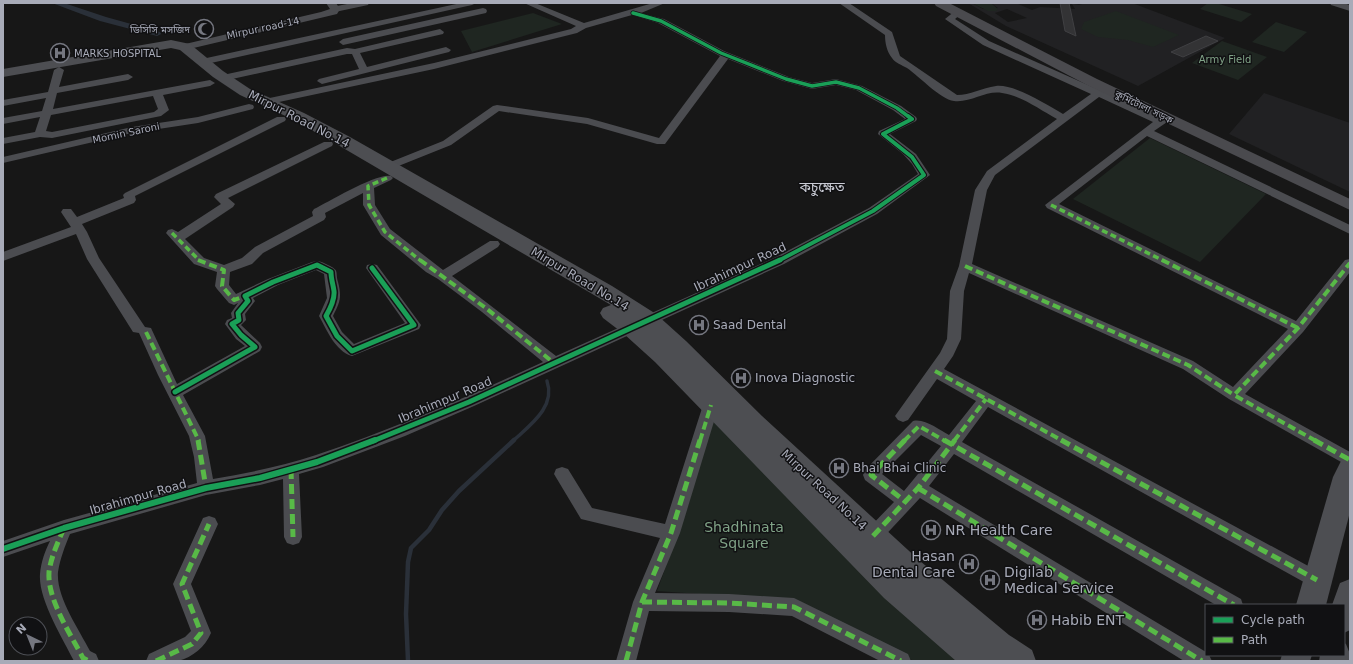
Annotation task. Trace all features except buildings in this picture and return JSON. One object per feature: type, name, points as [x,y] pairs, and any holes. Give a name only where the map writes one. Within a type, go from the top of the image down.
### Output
[{"type":"main road","name":"কুর্মিটোলা সড়ক","points":[[940,3],[955,8],[1040,50],[1350,196]]},
{"type":"main road","name":"কুর্মিটোলা সড়ক","points":[[955,8],[1024,48],[1163,119],[1350,205]]},
{"type":"main road","name":"Mirpur Road No.14","points":[[178,47],[202,62],[217,80]]},
{"type":"main road","name":"Mirpur Road No.14","points":[[178,47],[188,62],[217,80],[266,100],[298,116],[381,177],[605,291],[640,324],[663,356],[894,588],[979,661]]},
{"type":"main road","points":[[3,80],[162,52],[178,47]]},
{"type":"main road","name":"Mirpur road-14","points":[[3,73],[178,47]]},
{"type":"main road","name":"Mirpur Road No.14","points":[[266,100],[281,118],[328,144],[494,244],[535,262],[580,291],[678,347],[753,422],[910,571],[998,646],[1021,661]]},
{"type":"main road","points":[[1314,593],[1346,477],[1350,469]]},
{"type":"main road","points":[[1345,614],[1350,593]]},
{"type":"street","points":[[330,6],[365,3]]},
{"type":"street","points":[[3,121],[157,93],[217,80],[348,48],[483,11],[473,3],[202,62]]},
{"type":"street","points":[[528,3],[583,26]]},
{"type":"street","points":[[266,100],[434,66],[574,31],[583,26],[633,13],[661,3]]},
{"type":"street","points":[[843,3],[889,34],[890,43],[896,58],[911,67],[947,94],[955,98],[965,98],[1002,89],[1016,94],[1064,119]]},
{"type":"street","points":[[1334,3],[1350,8]]},
{"type":"street","name":"Mirpur road-14","points":[[178,47],[324,15],[333,12],[330,6]]},
{"type":"street","points":[[955,8],[949,19],[986,43],[1099,93],[1163,119]]},
{"type":"street","points":[[328,144],[220,197],[229,204],[174,236],[199,261],[224,270],[247,261],[259,250],[320,217],[318,212],[447,143],[498,108],[588,121],[661,142],[726,55],[661,21],[633,13]]},
{"type":"street","points":[[339,32],[348,48],[364,70]]},
{"type":"street","points":[[348,48],[440,32]]},
{"type":"street","points":[[266,100],[364,70],[446,50]]},
{"type":"street","name":"Ibrahimpur Road","points":[[3,549],[64,528],[206,488],[260,478],[291,469],[346,452],[392,434],[469,402],[779,261],[873,211],[924,175],[920,165],[902,147],[883,134],[912,119],[910,116],[859,88],[844,83],[836,82],[812,86],[804,85],[726,55]]},
{"type":"street","points":[[40,134],[59,70]]},
{"type":"street","points":[[3,103],[128,77]]},
{"type":"street","points":[[3,140],[40,134],[52,135],[157,114],[164,110],[157,93]]},
{"type":"street","points":[[903,416],[946,356],[954,339],[957,291],[965,266],[981,190],[991,173],[1099,93]]},
{"type":"street","name":"Momin Saroni","points":[[3,160],[132,130],[198,120],[266,100]]},
{"type":"street","points":[[3,257],[73,221],[130,200],[128,195],[142,182],[281,118]]},
{"type":"street","points":[[1163,119],[1051,205],[1298,328]]},
{"type":"street","points":[[1146,131],[1350,230]]},
{"type":"street","points":[[381,177],[369,205],[385,232],[514,330],[554,363]]},
{"type":"street","points":[[73,221],[81,232],[93,259],[142,330],[199,440],[204,464],[206,488]]},
{"type":"street","points":[[443,276],[494,244]]},
{"type":"street","points":[[1234,395],[1298,328],[1350,263]]},
{"type":"street","points":[[224,270],[222,286],[234,300],[273,282],[317,265],[331,272],[330,282],[334,291],[333,302],[326,316],[337,336],[352,351],[414,325],[372,268]]},
{"type":"street","points":[[965,266],[1188,365],[1234,395],[1350,460]]},
{"type":"street","points":[[175,392],[255,347],[241,335],[232,324],[240,320],[238,313],[248,301],[245,296]]},
{"type":"street","points":[[935,371],[986,399],[1314,593]]},
{"type":"street","points":[[873,536],[918,488],[986,399]]},
{"type":"street","points":[[626,661],[642,602],[671,533],[711,405]]},
{"type":"street","points":[[906,502],[871,475],[919,426],[1232,604]]},
{"type":"street","points":[[291,469],[293,537]]},
{"type":"street","points":[[562,474],[587,514],[671,533]]},
{"type":"street","points":[[918,488],[1202,661]]},
{"type":"street","points":[[156,661],[192,644],[201,633],[182,584],[209,524]]},
{"type":"street","points":[[64,528],[53,554],[49,578],[54,599],[83,658],[89,661]]},
{"type":"street","points":[[642,602],[729,603],[794,607],[901,661]]},
{"type":"shaded area","points":[[968,3],[972,3],[983,9],[998,8],[991,3],[1016,3],[1032,10],[1040,7],[1075,9],[1072,4],[1046,3],[1069,3],[1079,5],[1085,3],[1132,3],[1225,38],[1138,86],[1006,26]],"holes":[[[1007,9],[1027,18],[1008,22],[995,13]]]},
{"type":"shaded area","points":[[1264,93],[1350,123],[1350,192],[1229,134]]},
{"type":"green space","points":[[972,3],[991,3],[998,9],[996,11],[988,11]]},
{"type":"green space","name":"Army Field","points":[[1208,3],[1216,3],[1252,14],[1241,22],[1200,9]]},
{"type":"green space","points":[[1116,11],[1179,35],[1153,47],[1128,40],[1098,37],[1081,29],[1084,22]]},
{"type":"green space","points":[[533,13],[562,24],[472,52],[461,31]]},
{"type":"green space","name":"Army Field","points":[[1276,22],[1307,32],[1284,52],[1252,42]]},
{"type":"green space","name":"Army Field","points":[[1222,41],[1267,57],[1238,80],[1192,63]]},
{"type":"green space","points":[[1150,138],[1266,194],[1200,262],[1073,199]]},
{"type":"green space","name":"Shadhinata Square","points":[[712,412],[963,661],[914,661],[787,600],[657,591],[688,506]]},
{"type":"waterway","points":[[56,3],[103,19],[157,34]]},
{"type":"waterway","points":[[513,441],[534,422],[545,407],[549,390],[547,381]]},
{"type":"waterway","points":[[408,661],[406,614],[408,562],[411,548],[429,530],[442,510],[459,491],[514,440]]},
{"type":"marked path","points":[[387,178],[368,186],[369,205],[385,232],[431,269],[443,276],[487,309],[554,363]]},
{"type":"marked path","points":[[1051,205],[1298,328]]},
{"type":"marked path","points":[[172,233],[199,261],[224,270],[222,286],[234,300],[245,296]]},
{"type":"marked path","points":[[1350,263],[1298,328],[1234,395],[1350,460]]},
{"type":"marked path","points":[[965,266],[1188,365],[1234,395]]},
{"type":"marked path","points":[[146,332],[197,436],[200,445],[206,488]]},
{"type":"marked path","points":[[935,371],[1317,580]]},
{"type":"marked path","points":[[873,536],[918,488],[986,399]]},
{"type":"marked path","points":[[626,661],[642,602],[671,533],[711,405]]},
{"type":"marked path","points":[[906,502],[871,475],[919,426],[1232,604]]},
{"type":"marked path","points":[[291,469],[293,537]]},
{"type":"marked path","points":[[918,488],[1202,661]]},
{"type":"marked path","points":[[156,661],[192,644],[201,633],[182,584],[209,524]]},
{"type":"marked path","points":[[64,528],[50,566],[49,579],[54,598],[63,619],[83,658],[89,661]]},
{"type":"marked path","points":[[642,602],[729,603],[794,607],[901,661]]},
{"type":"cycle path","points":[[3,549],[64,528],[206,488],[260,478],[317,462],[399,431],[469,402],[779,261],[873,211],[924,175],[917,162],[901,147],[883,134],[912,119],[897,108],[859,88],[836,82],[812,86],[786,79],[721,53],[661,21],[633,13]]},
{"type":"cycle path","points":[[175,392],[255,347],[241,335],[232,324],[239,320],[238,313],[248,301],[245,296],[273,282],[317,265],[331,272],[334,298],[326,316],[337,336],[352,351],[414,325],[372,268]]},
{"type":"place","name":"ডিসিসি মসজিদ","points":[[204,29]]},
{"type":"place","name":"MARKS HOSPITAL","points":[[60,53]]},
{"type":"place","name":"Saad Dental","points":[[699,325]]},
{"type":"place","name":"Inova Diagnostic","points":[[741,378]]},
{"type":"place","name":"Bhai Bhai Clinic","points":[[839,468]]},
{"type":"place","name":"NR Health Care","points":[[931,530]]},
{"type":"place","name":"Hasan Dental Care","points":[[969,564]]},
{"type":"place","name":"Digilab Medical Service","points":[[990,580]]},
{"type":"place","name":"Habib ENT","points":[[1037,620]]},
{"type":"district","name":"কচুক্ষেত","points":[[822,187]]}]
